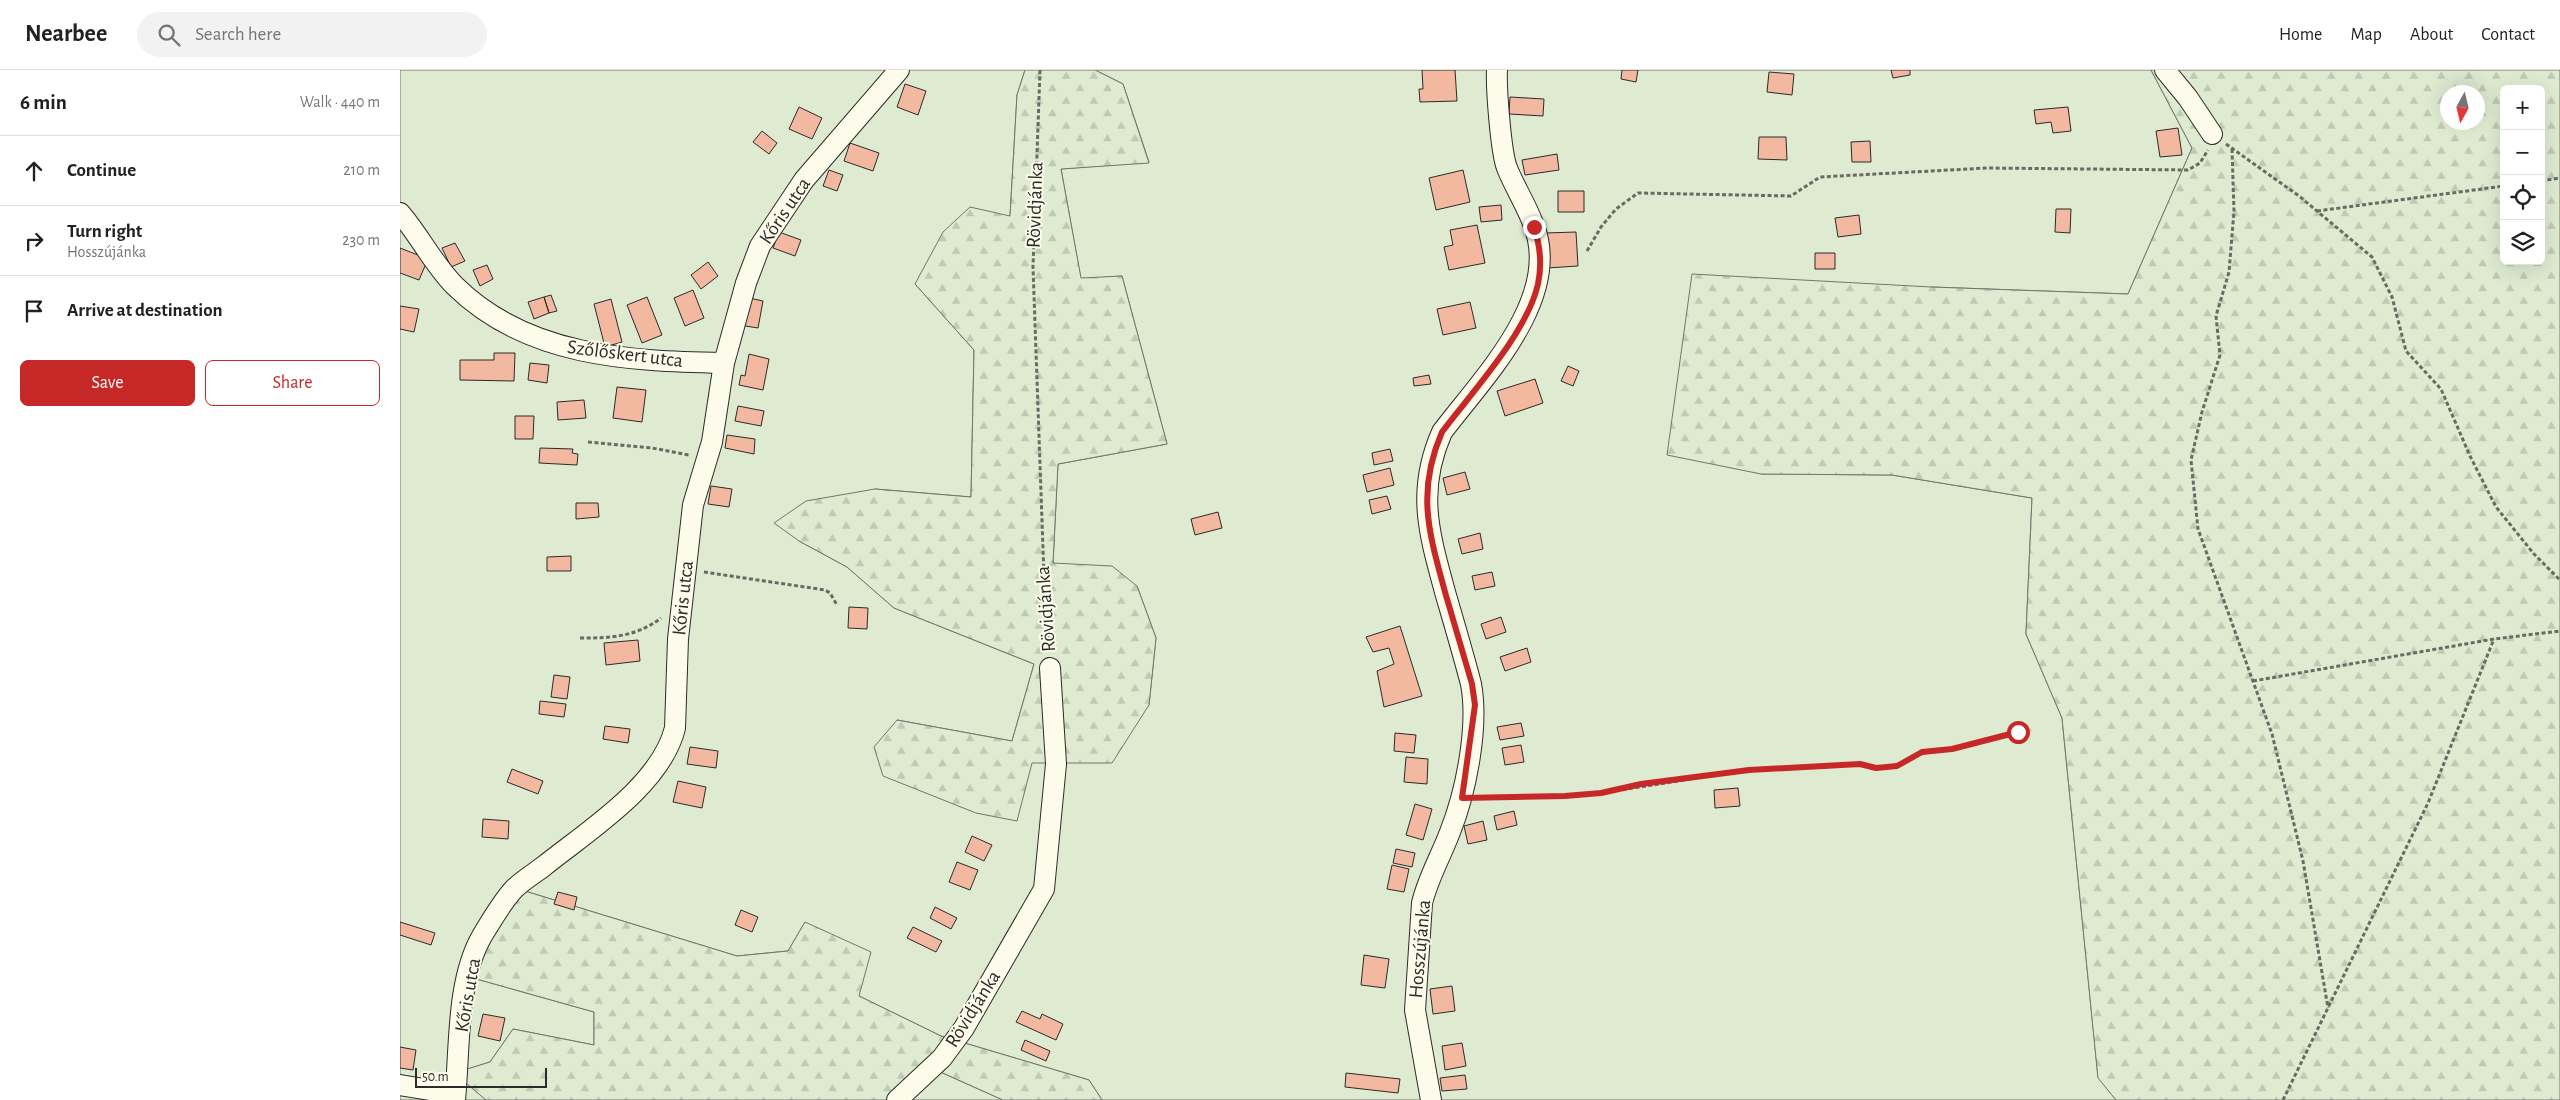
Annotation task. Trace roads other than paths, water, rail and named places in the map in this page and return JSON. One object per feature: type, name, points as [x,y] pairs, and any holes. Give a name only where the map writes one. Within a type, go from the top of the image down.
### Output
[{"type":"street","name":"Kőris utca","points":[[455,1097],[464,992],[471,963],[482,936],[514,889],[611,812],[660,763],[672,741],[675,728],[678,639],[694,506],[707,458],[724,363],[737,308],[760,246],[804,180],[899,70]]},
{"type":"street","name":"Hosszújánka","points":[[1431,1100],[1415,1010],[1422,910],[1426,886],[1450,833],[1462,798],[1475,705],[1472,684],[1429,533],[1427,498],[1430,466],[1442,432],[1514,336],[1534,295],[1540,271],[1538,240],[1534,227],[1506,167],[1498,70]]},
{"type":"street","points":[[2165,70],[2188,98],[2212,134]]},
{"type":"street","name":"Szőlőskert utca","points":[[400,213],[454,286],[495,319],[556,345],[610,356],[668,362],[724,363]]},
{"type":"street","name":"Rövidjánka","points":[[897,1100],[942,1058],[964,1028],[1044,889],[1056,764],[1050,668]]},
{"type":"street","points":[[400,1085],[455,1097]]}]
